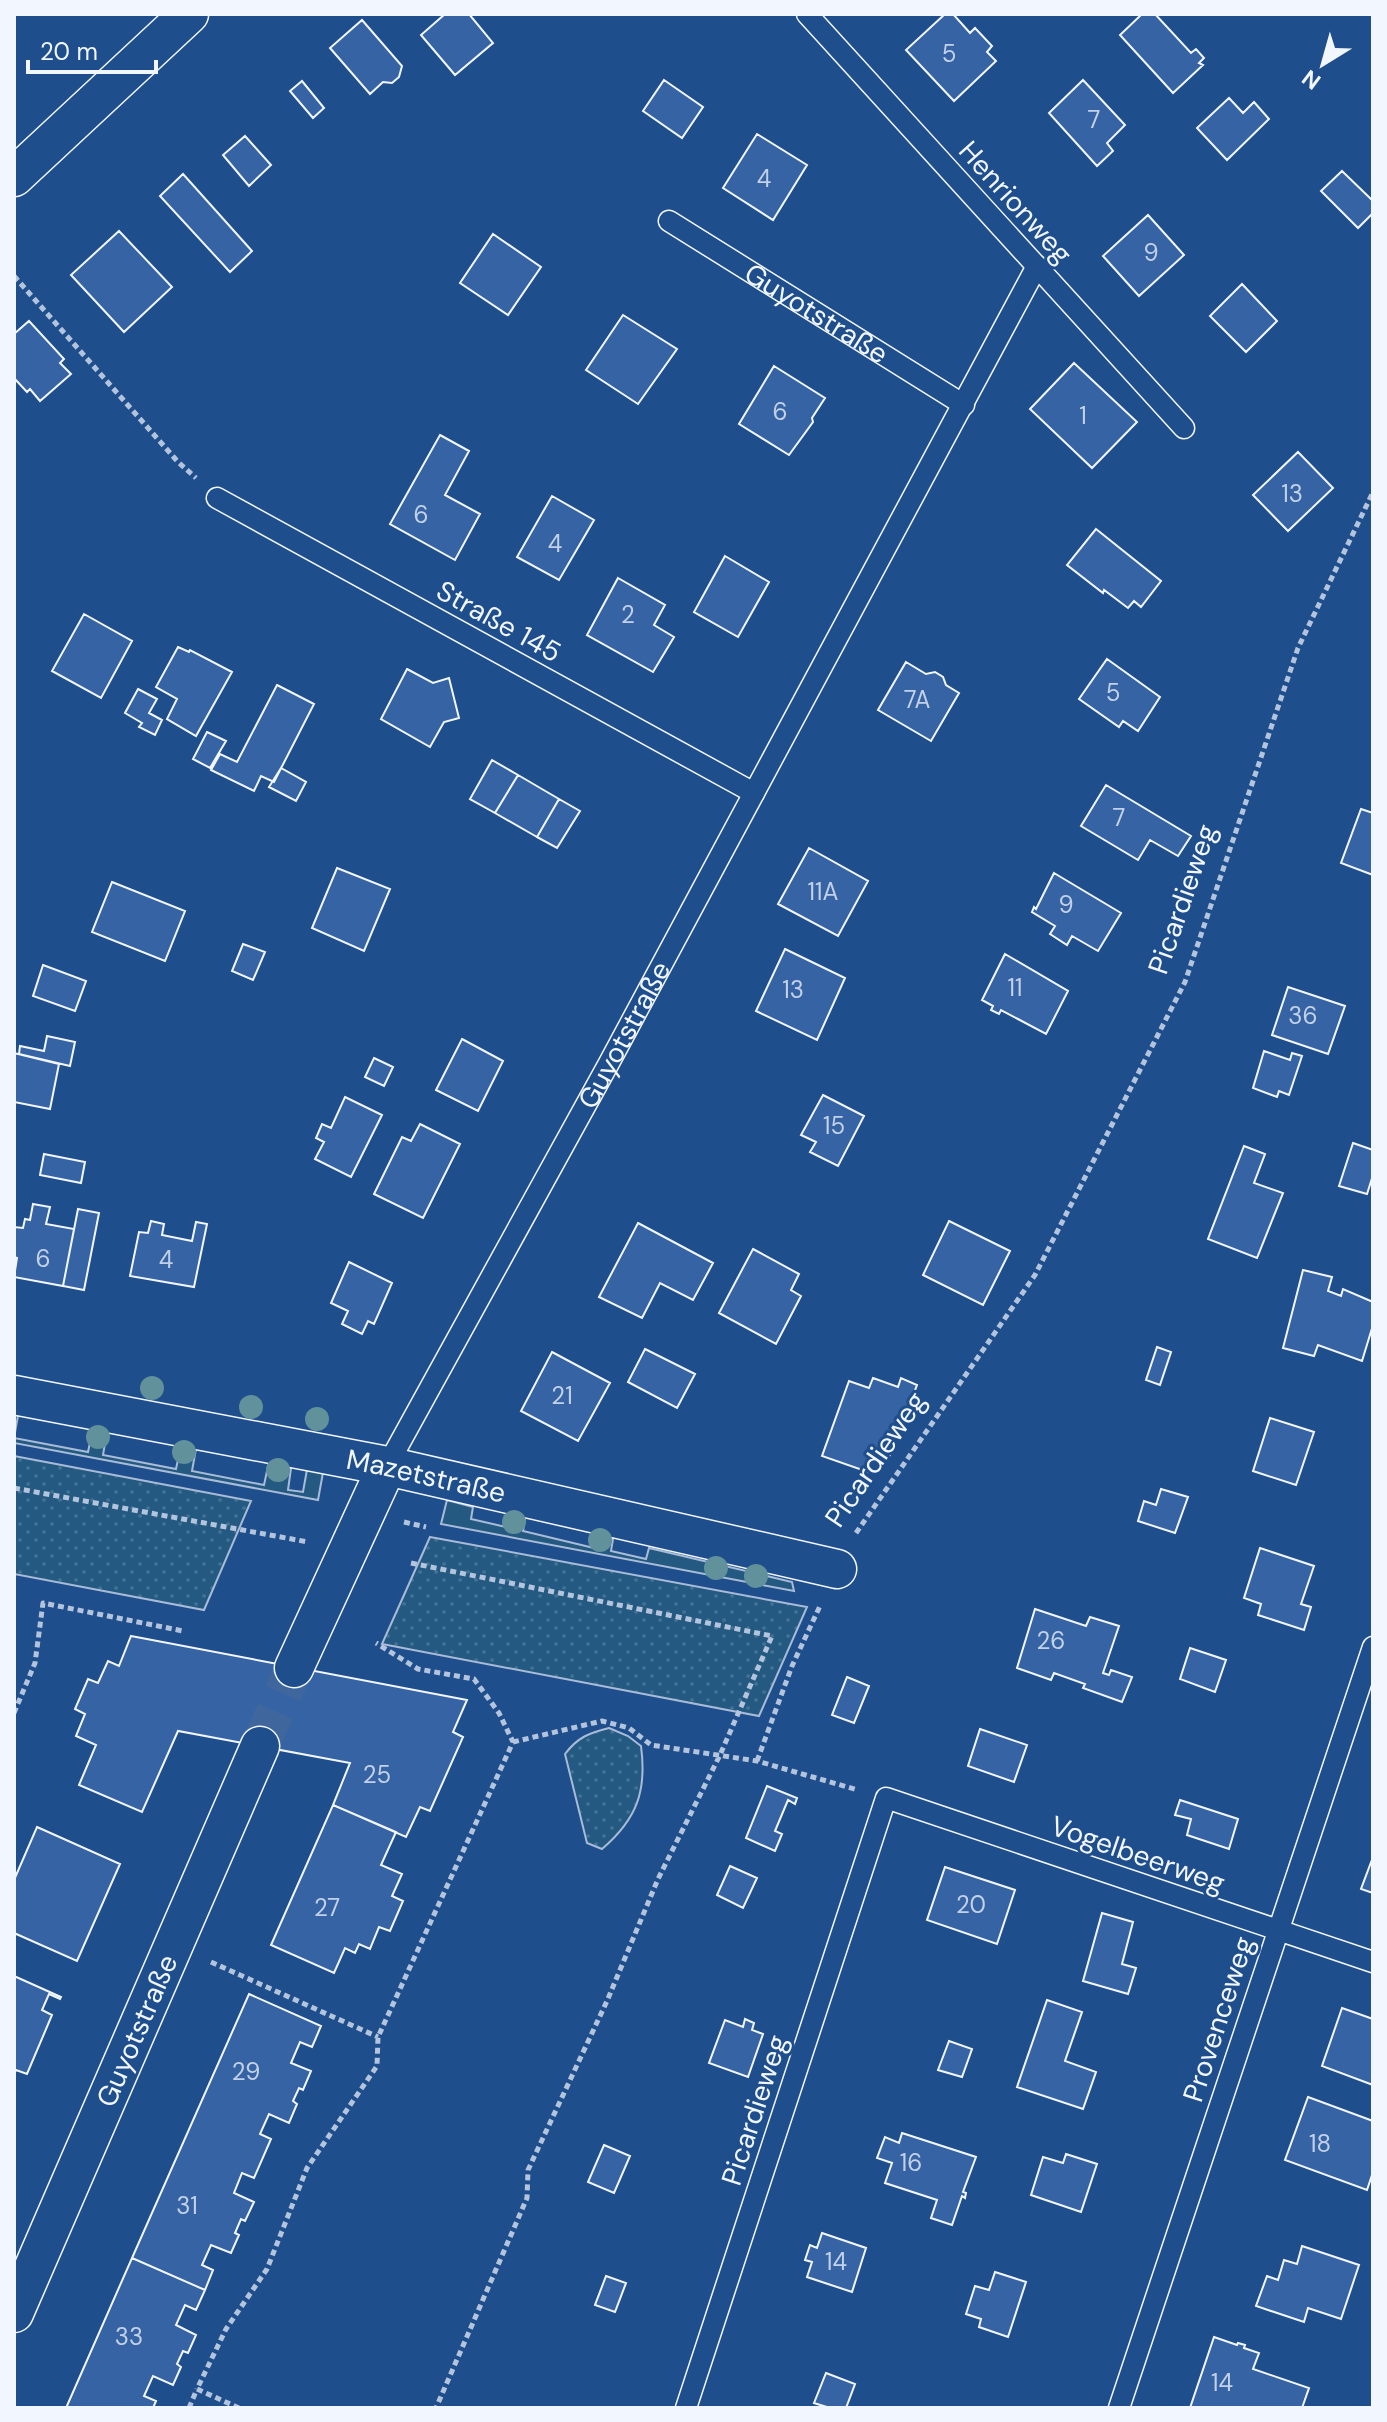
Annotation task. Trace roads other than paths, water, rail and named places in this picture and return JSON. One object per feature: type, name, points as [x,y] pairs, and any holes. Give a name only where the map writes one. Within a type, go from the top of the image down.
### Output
[{"type":"street","points":[[14,177],[189,14]]},
{"type":"street","name":"Mazetstraße","points":[[14,1395],[387,1466],[837,1569]]},
{"type":"street","name":"Guyotstraße","points":[[294,1668],[387,1466]]},
{"type":"street","name":"Guyotstraße","points":[[14,2313],[260,1746]]},
{"type":"lane","name":"Henrionweg","points":[[807,14],[1184,428]]},
{"type":"lane","name":"Guyotstraße","points":[[669,221],[964,405]]},
{"type":"lane","name":"Guyotstraße","points":[[387,1466],[1037,266]]},
{"type":"lane","name":"Straße 145","points":[[217,498],[754,793]]},
{"type":"lane","name":"Provenceweg","points":[[1119,2408],[1373,1647]]},
{"type":"lane","name":"Vogelbeerweg","points":[[886,1798],[1373,1962]]},
{"type":"lane","name":"Picardieweg","points":[[686,2408],[886,1798]]},
{"type":"tunnel","points":[[260,1746],[294,1668]]}]
